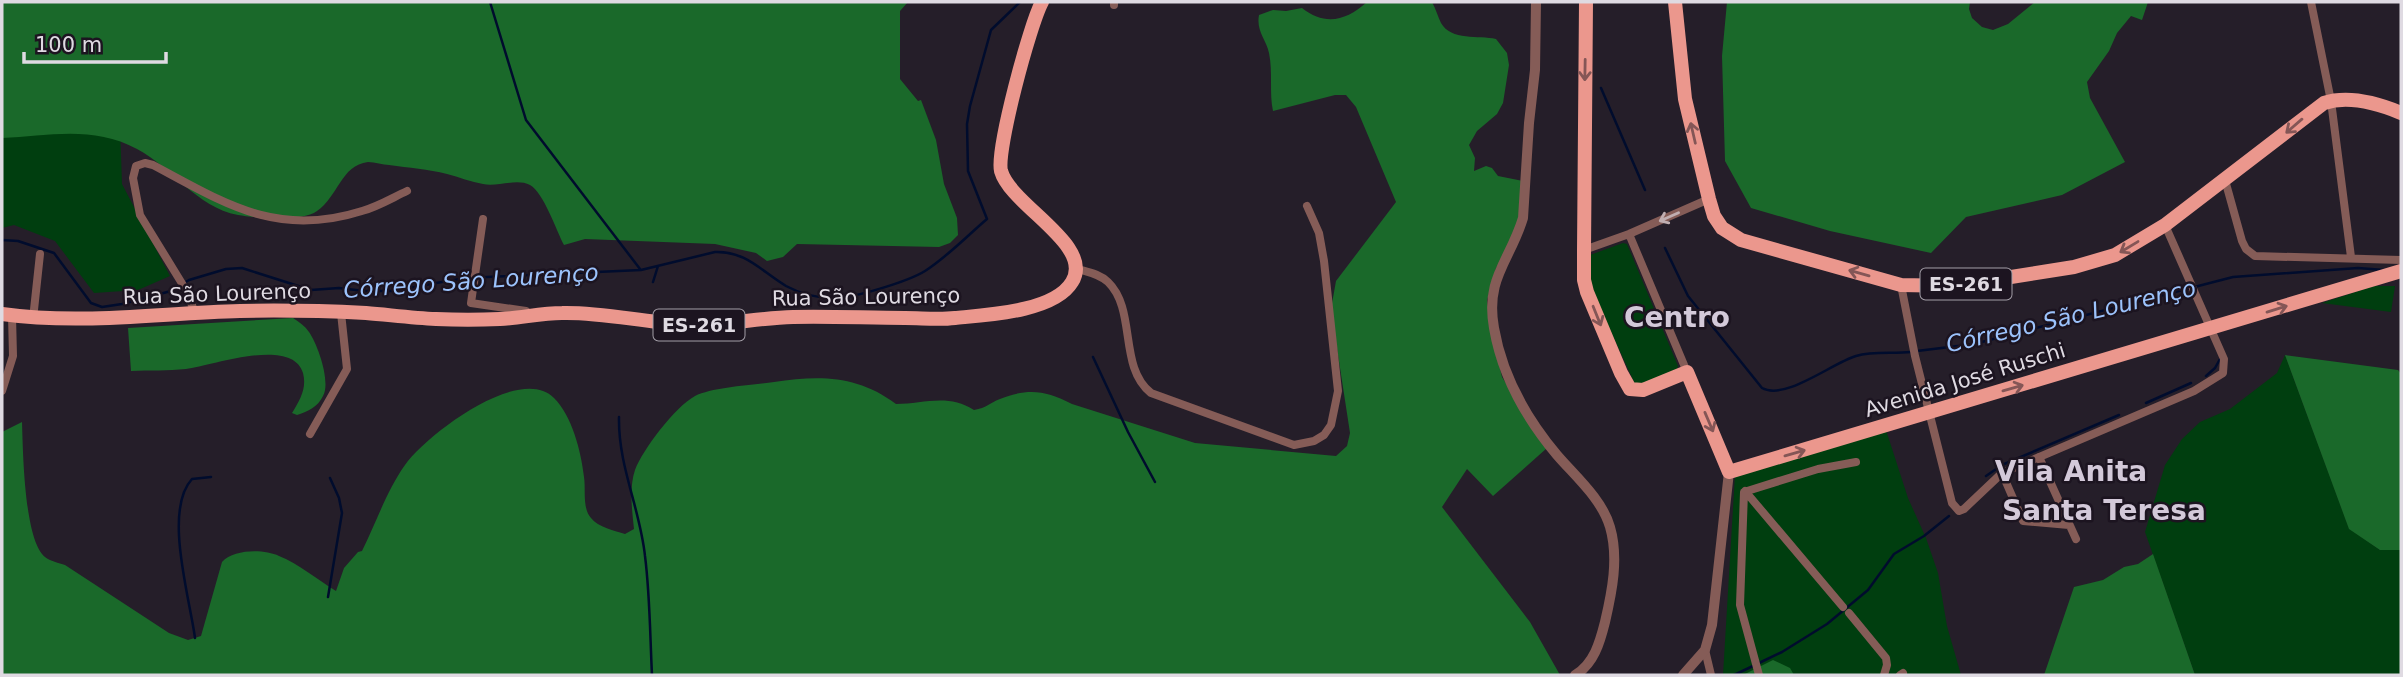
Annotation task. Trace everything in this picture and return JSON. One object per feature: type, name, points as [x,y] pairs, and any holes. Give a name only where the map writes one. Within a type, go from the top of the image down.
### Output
[{"type":"main road","points":[[1042,2],[1035,15],[1013,99],[1000,151],[1000,163],[1009,186],[1072,251],[1078,269]]},
{"type":"main road","points":[[1586,2],[1584,250],[1587,292],[1627,384],[1634,390],[1643,390],[1687,372],[1729,472]]},
{"type":"main road","name":"ES-261","points":[[1675,2],[1685,99],[1709,199],[1714,216],[1722,228],[1741,240],[1901,285],[1954,286],[2074,267],[2115,255],[2165,225],[2314,110],[2331,101]]},
{"type":"main road","points":[[2331,101],[2369,102],[2401,113]]},
{"type":"main road","name":"Rua São Lourenço","points":[[7,315],[33,319],[82,320],[244,311],[501,319],[549,313],[599,314],[696,325],[792,317],[950,319],[1026,309],[1053,299],[1066,290],[1078,269]]},
{"type":"main road","name":"Avenida José Ruschi","points":[[1729,472],[2393,276]]},
{"type":"street","points":[[1536,2],[1535,70],[1523,218],[1519,233],[1496,277],[1491,312],[1502,362],[1513,390],[1554,452],[1592,496],[1611,530],[1613,582],[1604,627],[1595,652],[1584,669],[1575,675]]},
{"type":"street","points":[[2311,2],[2331,101],[2351,257]]},
{"type":"street","points":[[195,313],[187,289],[140,215],[133,178],[134,169],[141,164],[153,164],[213,198],[248,212],[272,219],[305,223],[365,211],[407,191]]},
{"type":"street","points":[[2225,180],[2242,241],[2249,254],[2267,257],[2401,260]]},
{"type":"street","points":[[1584,250],[1629,234],[1709,199]]},
{"type":"street","points":[[1078,269],[1108,282],[1116,294],[1137,373],[1145,389],[1294,445],[1314,442],[1331,425],[1338,391],[1324,261],[1319,233],[1307,206]]},
{"type":"street","points":[[483,219],[471,299],[475,305],[549,313]]},
{"type":"street","points":[[1901,285],[1915,356],[1953,507],[1959,511],[2002,473],[2194,391],[2223,373],[2224,359],[2165,225]]},
{"type":"street","points":[[1629,234],[1687,372]]},
{"type":"street","points":[[33,319],[40,254]]},
{"type":"street","points":[[310,435],[347,369],[341,313]]},
{"type":"street","points":[[2,391],[13,356],[7,315]]},
{"type":"street","points":[[2039,457],[2076,539]]},
{"type":"street","points":[[1745,491],[1818,469],[1856,462]]},
{"type":"street","points":[[1683,675],[1705,650],[1712,625],[1729,472]]},
{"type":"street","points":[[2002,473],[2023,521],[2069,525]]},
{"type":"street","points":[[1745,491],[1885,658],[1887,664],[1884,675]]},
{"type":"street","points":[[1745,491],[1740,606],[1757,670]]},
{"type":"street","points":[[1705,650],[1711,675]]},
{"type":"green space","points":[[2,2],[908,2],[900,11],[900,79],[918,101],[921,100],[936,140],[944,184],[957,218],[958,235],[950,243],[939,247],[797,244],[783,257],[767,261],[756,253],[715,244],[585,239],[564,245],[545,204],[530,185],[519,182],[483,184],[433,171],[368,162],[352,169],[324,205],[310,214],[279,218],[238,215],[223,211],[197,196],[150,157],[120,142],[87,134],[2,138]]},
{"type":"green space","points":[[1367,2],[1432,2],[1441,23],[1451,33],[1496,39],[1507,53],[1509,65],[1503,103],[1497,114],[1477,131],[1469,145],[1475,158],[1474,171],[1486,166],[1492,168],[1498,176],[1523,181],[1516,238],[1496,268],[1487,300],[1502,377],[1547,448],[1493,496],[1467,469],[1442,507],[1530,622],[1560,675],[2,675],[2,432],[22,422],[29,514],[38,547],[45,557],[65,565],[169,633],[188,640],[201,636],[222,562],[234,555],[258,551],[273,554],[294,563],[336,591],[344,568],[362,551],[393,485],[416,452],[474,407],[497,396],[519,390],[539,390],[554,398],[560,405],[571,424],[578,445],[588,514],[598,524],[625,534],[634,529],[633,477],[639,461],[652,440],[687,401],[712,390],[807,378],[853,382],[882,394],[896,404],[945,401],[974,410],[1010,395],[1045,393],[1195,443],[1336,456],[1347,446],[1350,433],[1331,309],[1336,281],[1396,202],[1356,107],[1346,95],[1335,95],[1273,111],[1269,53],[1258,21],[1259,15],[1273,10],[1302,8],[1319,17],[1335,19],[1351,13]]},
{"type":"green space","points":[[1727,2],[1970,2],[1972,18],[1982,27],[1993,30],[2008,24],[2035,2],[2148,2],[2142,20],[2131,16],[2117,33],[2109,51],[2087,82],[2090,98],[2125,162],[2062,195],[1966,217],[1931,253],[1830,231],[1751,208],[1725,161],[1722,56]]},
{"type":"green space","points":[[2,123],[120,125],[122,184],[170,276],[138,290],[94,293],[55,241],[14,225],[2,228]]},
{"type":"green space","points":[[1627,244],[1678,366],[1677,369],[1639,386],[1635,384],[1589,284],[1590,255]]},
{"type":"green space","points":[[2374,286],[2395,286],[2391,312],[2322,303]]},
{"type":"green space","points":[[293,318],[306,328],[313,338],[325,382],[321,400],[301,414],[292,413],[303,389],[303,373],[296,362],[284,356],[250,356],[186,369],[131,371],[128,328]]},
{"type":"green space","points":[[2285,355],[2349,528],[2380,550],[2401,550],[2401,675],[2195,675],[2145,532],[2165,465],[2182,439],[2200,422],[2230,409],[2277,373]]},
{"type":"green space","points":[[2285,355],[2398,370],[2401,374],[2401,550],[2380,550],[2349,529]]},
{"type":"green space","points":[[1886,430],[1908,498],[1938,573],[1947,626],[1961,675],[1723,675],[1735,475]]},
{"type":"green space","points":[[2153,554],[2195,675],[2044,675],[2074,587],[2103,580]]},
{"type":"green space","points":[[1773,660],[1790,668],[1794,675],[1743,675]]},
{"type":"waterway","points":[[490,2],[526,120],[640,269]]},
{"type":"waterway","name":"Córrego São Lourenço","points":[[2,240],[18,241],[54,253],[91,303],[102,307],[171,291],[189,280],[226,269],[242,268],[311,290],[339,288],[392,291],[464,278],[641,270],[715,252],[744,258],[786,286],[802,293],[827,298],[866,293],[925,271],[987,219],[968,171],[967,124],[991,30],[1020,2]]},
{"type":"waterway","name":"Córrego São Lourenço","points":[[1601,88],[1645,190]]},
{"type":"waterway","name":"Córrego São Lourenço","points":[[1665,248],[1688,296],[1762,388],[1772,391],[1796,385],[1856,356],[1911,352]]},
{"type":"waterway","points":[[653,282],[658,266]]},
{"type":"waterway","name":"Córrego São Lourenço","points":[[1917,351],[1974,344],[2233,277],[2358,268],[2384,270]]},
{"type":"waterway","points":[[1093,357],[1155,482]]},
{"type":"waterway","points":[[2206,376],[2220,359]]},
{"type":"waterway","points":[[2146,403],[2191,383]]},
{"type":"waterway","points":[[1986,476],[2002,465],[2119,415]]},
{"type":"waterway","points":[[619,417],[625,470],[645,556],[652,675]]},
{"type":"waterway","points":[[195,638],[181,556],[180,511],[184,493],[192,479],[211,477]]},
{"type":"waterway","points":[[328,597],[342,513],[330,478]]},
{"type":"waterway","points":[[1759,663],[1827,624],[1868,590],[1894,554],[1924,536],[1949,516]]},
{"type":"waterway","points":[[1734,675],[1753,666]]},
{"type":"district","name":"Centro","points":[[1677,317]]},
{"type":"district","name":"Vila Anita","points":[[2071,471]]},
{"type":"district","name":"Santa Teresa","points":[[2104,510]]}]
